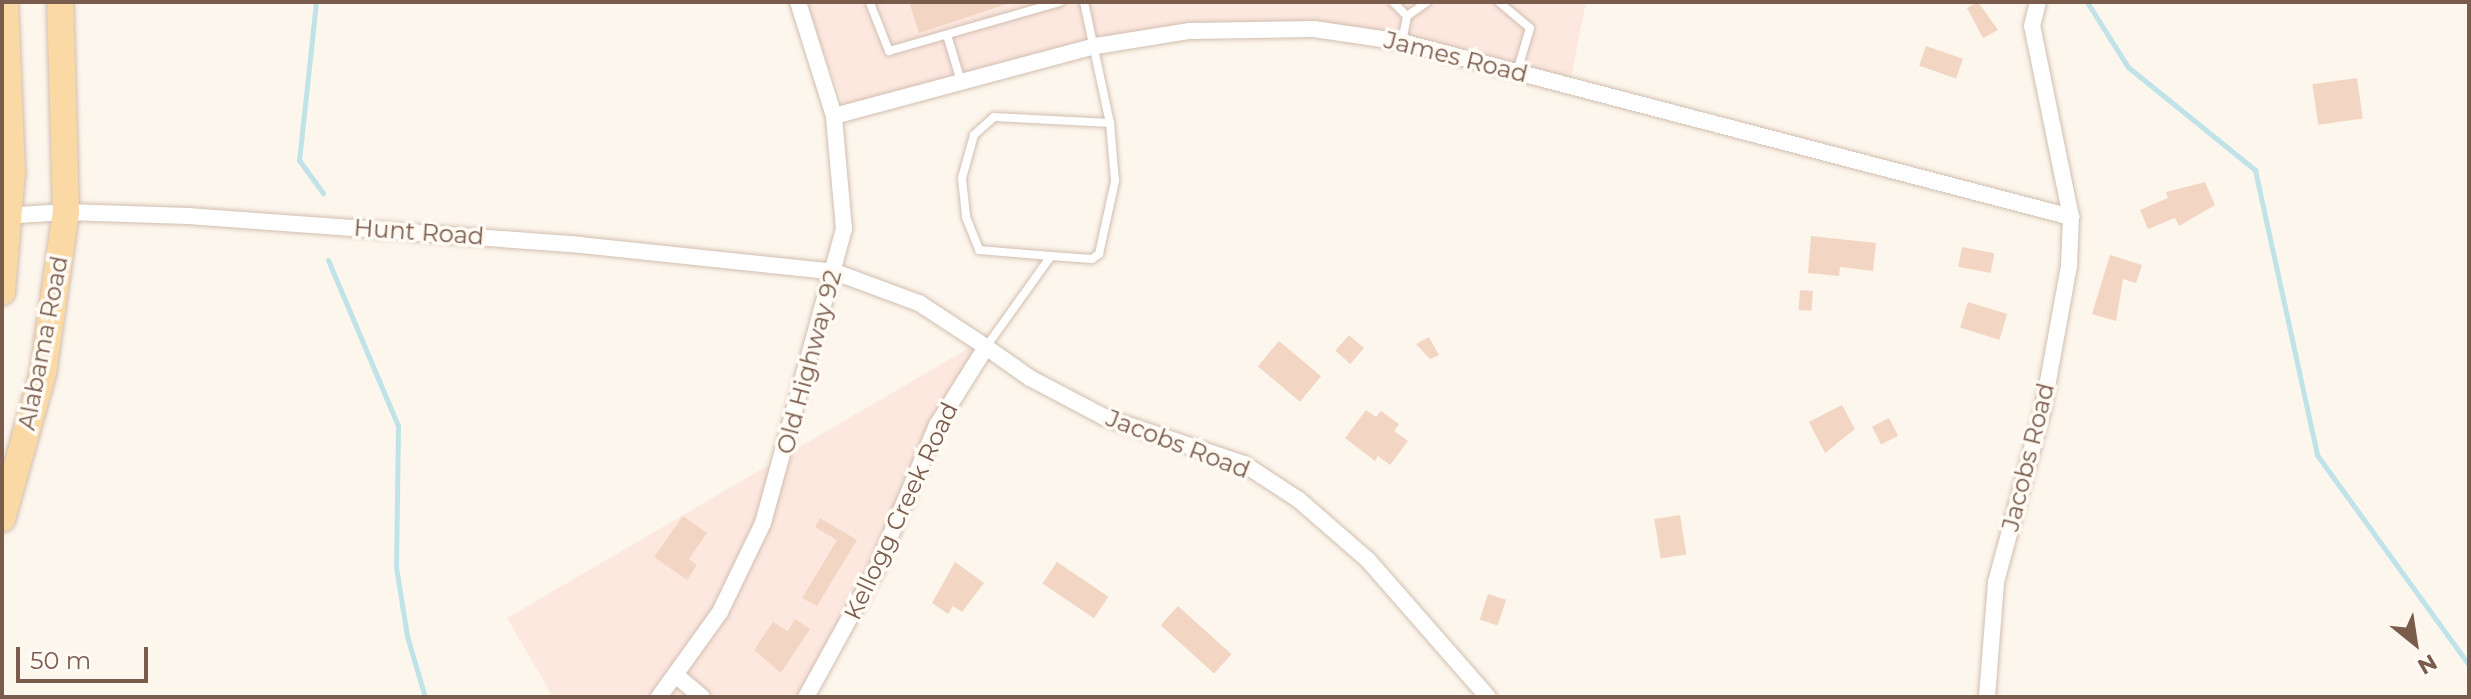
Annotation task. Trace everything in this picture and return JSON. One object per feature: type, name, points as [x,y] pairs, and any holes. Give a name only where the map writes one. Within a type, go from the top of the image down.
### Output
[{"type":"main road","name":"Alabama Road","points":[[2,292],[6,215],[5,2]]},
{"type":"main road","name":"Alabama Road","points":[[2,519],[43,373],[66,212],[60,2]]},
{"type":"street","name":"Old Highway 92","points":[[659,697],[678,677],[720,612],[763,523],[835,272],[844,229],[834,116],[798,2]]},
{"type":"street","name":"Jacobs Road","points":[[1987,697],[1996,582],[2043,409],[2069,266],[2071,217],[2032,26],[2038,2]]},
{"type":"street","name":"James Road","points":[[834,116],[960,78],[1096,46],[1190,31],[1314,29],[1402,42],[2071,217]]},
{"type":"street","name":"Hunt Road","points":[[6,215],[66,212],[518,239],[835,272]]},
{"type":"street","points":[[835,272],[919,303],[986,347]]},
{"type":"street","name":"Jacobs Road","points":[[986,347],[1030,378],[1104,417],[1244,464],[1299,500],[1368,560],[1488,697]]},
{"type":"street","name":"Kellogg Creek Road","points":[[806,697],[877,568],[937,425],[986,347]]},
{"type":"street","points":[[678,677],[702,697]]},
{"type":"lane","points":[[870,3],[889,51],[1060,2]]},
{"type":"lane","points":[[1084,2],[1096,46],[1110,123],[1115,181],[1099,254],[1092,259],[979,250],[966,217],[962,178],[974,135],[994,117],[1110,123]]},
{"type":"lane","points":[[1393,2],[1407,16]]},
{"type":"lane","points":[[1402,42],[1407,16],[1427,2]]},
{"type":"lane","points":[[1499,2],[1530,28],[1517,72]]},
{"type":"lane","points":[[947,35],[960,78]]},
{"type":"lane","points":[[986,347],[1051,256]]},
{"type":"shaded area","points":[[795,2],[1586,2],[1570,83],[1286,23],[1096,41],[845,108],[820,43]]},
{"type":"shaded area","points":[[986,338],[804,697],[553,697],[507,618]]},
{"type":"building","points":[[909,2],[1010,2],[1010,3],[919,33]]},
{"type":"building","points":[[1978,2],[1998,30],[1983,38],[1967,8]]},
{"type":"building","points":[[1926,46],[1963,59],[1956,79],[1919,66]]},
{"type":"building","points":[[2357,78],[2363,119],[2318,125],[2312,84]]},
{"type":"building","points":[[2205,182],[2215,205],[2179,226],[2175,218],[2148,229],[2140,210],[2168,198],[2166,192]]},
{"type":"building","points":[[1811,236],[1876,243],[1873,271],[1840,267],[1839,276],[1808,273]]},
{"type":"building","points":[[1962,247],[1994,253],[1991,273],[1958,267]]},
{"type":"building","points":[[2110,255],[2142,265],[2136,283],[2123,279],[2116,321],[2092,314]]},
{"type":"building","points":[[1800,290],[1813,291],[1812,311],[1799,310]]},
{"type":"building","points":[[1968,302],[2007,314],[1999,340],[1960,328]]},
{"type":"building","points":[[1349,335],[1364,348],[1350,364],[1335,351]]},
{"type":"building","points":[[1429,337],[1439,355],[1430,359],[1416,344]]},
{"type":"building","points":[[1279,341],[1321,376],[1300,402],[1258,366]]},
{"type":"building","points":[[1842,405],[1855,429],[1825,453],[1809,422]]},
{"type":"building","points":[[1366,410],[1376,417],[1381,411],[1399,424],[1394,431],[1408,441],[1390,465],[1378,456],[1375,461],[1345,438]]},
{"type":"building","points":[[1889,418],[1898,436],[1881,444],[1872,427]]},
{"type":"building","points":[[1680,515],[1686,555],[1661,559],[1654,519]]},
{"type":"building","points":[[683,516],[707,533],[689,559],[697,565],[687,580],[654,557]]},
{"type":"building","points":[[820,518],[857,540],[817,606],[802,598],[837,540],[815,527]]},
{"type":"building","points":[[955,562],[984,583],[962,612],[953,606],[948,614],[932,603]]},
{"type":"building","points":[[1057,562],[1108,597],[1094,618],[1042,584]]},
{"type":"building","points":[[1488,594],[1506,600],[1498,626],[1480,620]]},
{"type":"building","points":[[1178,606],[1232,654],[1214,673],[1161,625]]},
{"type":"building","points":[[795,619],[810,629],[781,673],[754,650],[773,622],[788,631]]},
{"type":"waterway","points":[[316,2],[299,160],[323,193]]},
{"type":"waterway","points":[[2087,2],[2128,67],[2255,170],[2317,455],[2469,665]]},
{"type":"waterway","points":[[328,260],[398,426],[396,567],[407,636],[425,697]]}]
